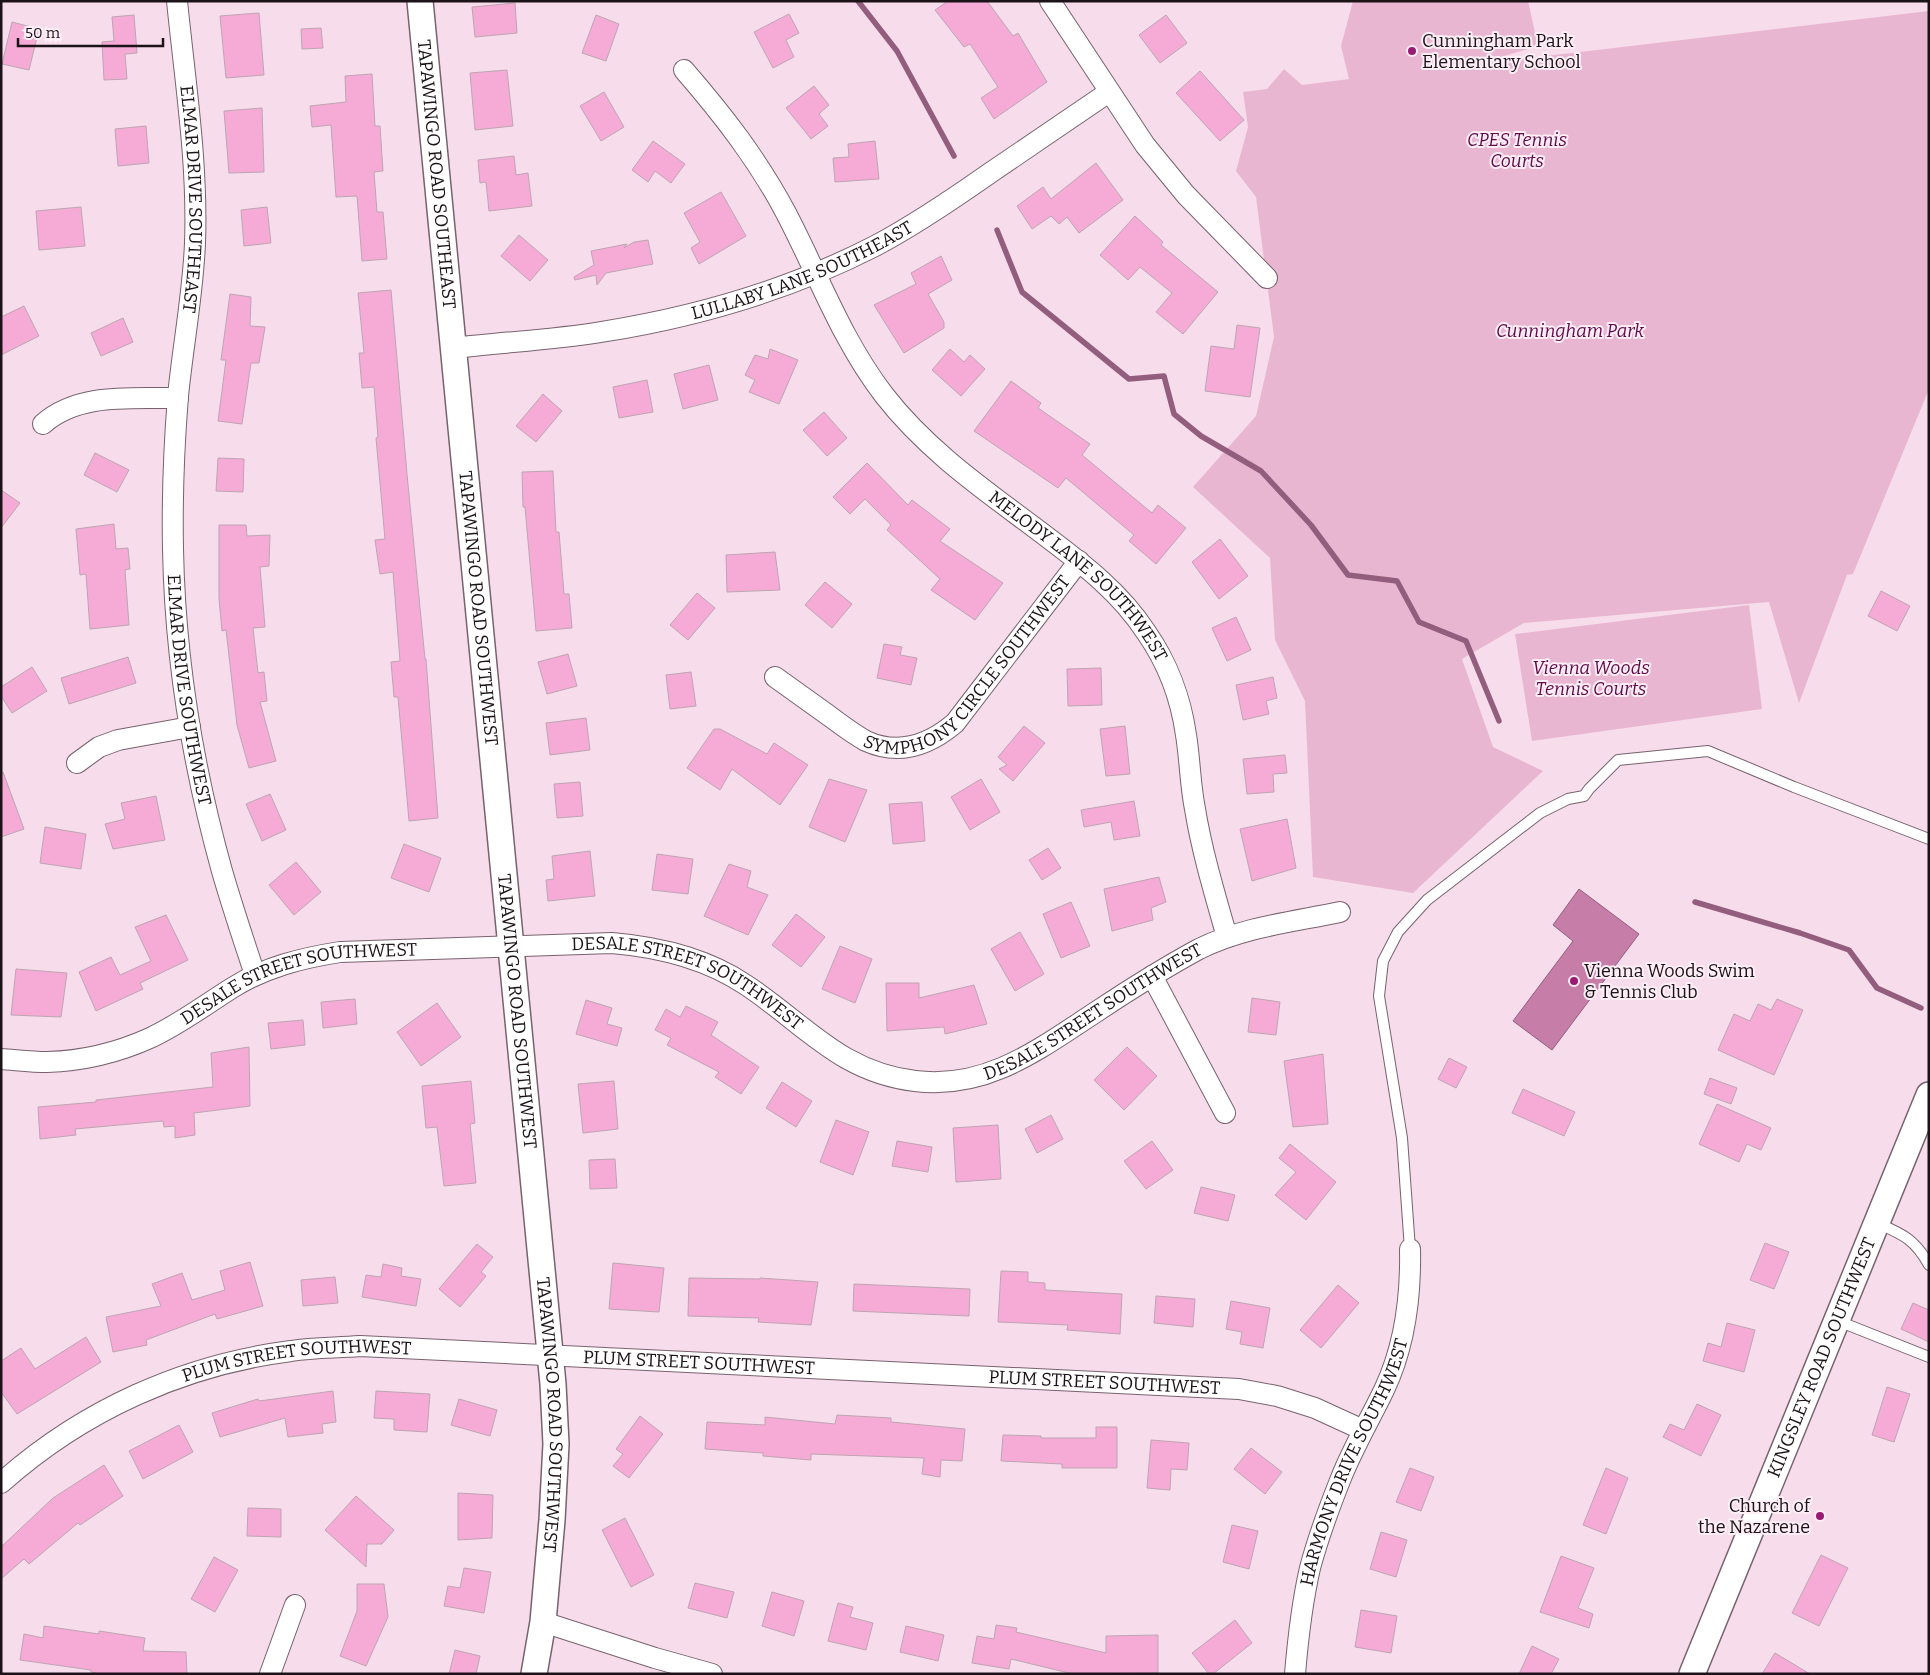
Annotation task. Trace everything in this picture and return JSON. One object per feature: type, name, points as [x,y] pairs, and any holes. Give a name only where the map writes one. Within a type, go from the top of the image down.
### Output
[{"type":"street","name":"ELMAR DRIVE SOUTHEAST","points":[[177,1],[196,199],[195,246],[178,398]]},
{"type":"street","name":"TAPAWINGO ROAD SOUTHEAST","points":[[420,1],[454,348]]},
{"type":"street","points":[[1050,1],[1145,145],[1186,195],[1267,278]]},
{"type":"street","name":"MELODY LANE SOUTHWEST","points":[[684,70],[724,116],[756,162],[785,211],[834,314],[856,355],[883,394],[913,430],[944,459],[1099,577],[1124,602],[1147,633],[1165,665],[1178,698],[1186,732],[1194,808],[1208,872],[1227,937]]},
{"type":"street","name":"LULLABY LANE SOUTHEAST","points":[[454,348],[599,332],[660,321],[725,305],[816,273],[875,245],[922,219],[1109,92]]},
{"type":"street","name":"TAPAWINGO ROAD SOUTHWEST","points":[[454,348],[550,1354],[556,1444],[544,1622],[534,1674]]},
{"type":"street","points":[[43,424],[50,417],[69,406],[88,401],[178,398]]},
{"type":"street","name":"ELMAR DRIVE SOUTHWEST","points":[[178,398],[174,470],[173,550],[177,620],[190,727],[204,800],[220,863],[255,975]]},
{"type":"street","name":"SYMPHONY CIRCLE SOUTHWEST","points":[[775,677],[867,741],[886,747],[906,747],[924,744],[940,736],[955,724],[1078,561]]},
{"type":"street","points":[[77,763],[99,747],[118,740],[190,727]]},
{"type":"street","name":"DESALE STREET SOUTHWEST","points":[[1,1059],[47,1062],[83,1058],[117,1050],[150,1038],[184,1020],[233,987],[255,975],[307,958],[340,952],[612,943],[644,946],[678,954],[713,966],[744,984],[834,1053],[854,1064],[889,1077],[917,1082],[955,1081],[977,1077],[1005,1068],[1029,1056],[1152,976],[1200,949],[1227,937],[1257,928],[1340,912]]},
{"type":"street","points":[[1152,976],[1225,1113]]},
{"type":"street","name":"KINGSLEY ROAD SOUTHWEST","points":[[1692,1674],[1929,1095]]},
{"type":"street","name":"HARMONY DRIVE SOUTHWEST","points":[[1295,1674],[1300,1625],[1310,1569],[1342,1475],[1385,1388],[1398,1356],[1406,1318],[1411,1278],[1410,1249]]},
{"type":"street","name":"PLUM STREET SOUTHWEST","points":[[1,1483],[61,1436],[105,1410],[152,1387],[197,1371],[244,1359],[293,1350],[360,1346],[1239,1388],[1277,1396],[1315,1408],[1364,1430]]},
{"type":"street","points":[[270,1674],[295,1605]]},
{"type":"street","points":[[544,1622],[655,1658],[712,1674]]},
{"type":"lane","points":[[1410,1249],[1402,1138],[1379,996],[1383,961],[1398,932],[1427,900],[1540,813],[1568,800],[1584,796],[1618,760],[1708,751],[1794,787],[1929,839]]},
{"type":"lane","points":[[1877,1223],[1903,1235],[1921,1250],[1929,1264]]},
{"type":"lane","points":[[1837,1321],[1929,1357]]},
{"type":"green space","name":"Cunningham Park","points":[[1353,1],[1528,1],[1538,46],[1477,64],[1929,11],[1929,389],[1853,574],[1847,575],[1799,703],[1769,602],[1524,623],[1462,659],[1493,747],[1543,771],[1413,893],[1313,877],[1305,701],[1275,640],[1270,558],[1193,487],[1256,416],[1274,337],[1256,197],[1236,171],[1248,127],[1243,92],[1267,89],[1284,69],[1302,85],[1349,79],[1341,46]]},
{"type":"green space","name":"Vienna Woods Tennis Courts","points":[[1749,605],[1762,709],[1532,741],[1515,634]]},
{"type":"shaded area","name":"Vienna Woods Swim & Tennis Club","points":[[1579,889],[1639,934],[1552,1050],[1513,1021],[1573,941],[1553,925]]},
{"type":"building","points":[[948,1],[987,1],[1013,36],[1018,33],[1047,82],[994,119],[981,98],[998,87],[970,44],[964,47],[935,10]]},
{"type":"building","points":[[515,3],[517,33],[475,37],[472,7]]},
{"type":"building","points":[[259,13],[264,75],[226,78],[220,16]]},
{"type":"building","points":[[789,14],[799,33],[786,40],[794,57],[773,68],[754,32]]},
{"type":"building","points":[[134,15],[137,53],[125,54],[127,79],[104,80],[102,42],[114,41],[112,17]]},
{"type":"building","points":[[596,15],[619,24],[606,61],[582,53]]},
{"type":"building","points":[[1166,15],[1187,43],[1160,63],[1139,35]]},
{"type":"building","points":[[12,22],[39,29],[29,70],[2,64]]},
{"type":"building","points":[[321,28],[323,48],[302,49],[301,29]]},
{"type":"building","points":[[507,70],[513,126],[475,130],[470,73]]},
{"type":"building","points":[[1200,71],[1244,120],[1220,141],[1176,93]]},
{"type":"building","points":[[372,74],[375,126],[380,126],[383,171],[374,172],[377,212],[383,212],[387,259],[362,261],[357,196],[336,197],[331,125],[312,127],[310,106],[346,102],[345,76]]},
{"type":"building","points":[[814,86],[829,105],[819,114],[828,126],[811,139],[786,108]]},
{"type":"building","points":[[604,92],[624,127],[601,141],[580,106]]},
{"type":"building","points":[[262,108],[264,172],[229,173],[224,111]]},
{"type":"building","points":[[146,126],[149,163],[118,166],[115,129]]},
{"type":"building","points":[[653,141],[685,164],[671,183],[655,171],[648,182],[632,170]]},
{"type":"building","points":[[875,141],[879,179],[835,182],[833,158],[849,157],[848,144]]},
{"type":"building","points":[[514,156],[516,175],[528,173],[532,206],[489,211],[486,182],[480,183],[478,160]]},
{"type":"building","points":[[1096,163],[1123,200],[1079,233],[1067,217],[1059,224],[1051,216],[1032,229],[1017,206],[1043,187],[1051,199]]},
{"type":"building","points":[[721,192],[746,236],[699,264],[691,248],[700,242],[684,213]]},
{"type":"building","points":[[81,207],[85,246],[39,250],[36,211]]},
{"type":"building","points":[[267,207],[271,243],[244,246],[241,210]]},
{"type":"building","points":[[1135,216],[1163,242],[1161,245],[1218,292],[1183,334],[1156,312],[1172,293],[1140,267],[1128,280],[1100,255]]},
{"type":"building","points":[[519,235],[548,260],[530,281],[501,256]]},
{"type":"building","points":[[648,240],[653,264],[606,273],[597,285],[596,275],[575,280],[574,277],[594,265],[591,251],[627,244],[624,248],[634,242]]},
{"type":"building","points":[[941,256],[952,280],[928,294],[944,322],[944,328],[904,353],[874,305],[916,284],[911,273]]},
{"type":"building","points":[[391,290],[426,659],[438,818],[409,821],[398,697],[394,697],[391,662],[400,661],[393,572],[380,574],[375,540],[385,539],[376,438],[378,437],[374,387],[362,388],[359,353],[364,353],[358,293]]},
{"type":"building","points":[[230,294],[251,297],[250,326],[265,327],[259,363],[251,363],[242,424],[218,421],[226,360],[221,360]]},
{"type":"building","points":[[24,306],[39,336],[1,355],[1,317]]},
{"type":"building","points":[[123,318],[133,342],[101,356],[91,333]]},
{"type":"building","points":[[1237,325],[1260,328],[1250,397],[1205,391],[1211,346],[1234,349]]},
{"type":"building","points":[[770,349],[798,360],[779,404],[749,392],[755,380],[745,375],[755,355],[768,359]]},
{"type":"building","points":[[950,349],[964,362],[970,355],[985,369],[961,396],[932,370]]},
{"type":"building","points":[[709,365],[718,400],[683,409],[674,374]]},
{"type":"building","points":[[647,380],[653,412],[619,418],[613,387]]},
{"type":"building","points":[[1011,381],[1041,403],[1038,408],[1090,444],[1082,455],[1152,513],[1158,505],[1186,528],[1156,564],[1129,541],[1134,535],[1066,478],[1058,488],[974,431]]},
{"type":"building","points":[[543,394],[562,411],[536,442],[516,426]]},
{"type":"building","points":[[824,412],[847,438],[827,456],[803,430]]},
{"type":"building","points":[[95,453],[129,470],[117,492],[84,475]]},
{"type":"building","points":[[218,458],[244,459],[243,492],[216,491]]},
{"type":"building","points":[[867,463],[908,505],[912,500],[950,529],[940,541],[1003,583],[975,620],[931,590],[940,579],[887,530],[891,525],[865,499],[850,514],[833,497]]},
{"type":"building","points":[[553,471],[556,532],[559,532],[564,594],[569,594],[572,628],[536,631],[525,507],[523,507],[522,472]]},
{"type":"building","points":[[1,490],[20,503],[1,528]]},
{"type":"building","points":[[114,524],[116,549],[128,548],[130,569],[125,570],[129,625],[90,629],[86,574],[80,575],[76,529]]},
{"type":"building","points":[[219,525],[246,525],[247,536],[270,535],[269,566],[260,567],[265,627],[253,628],[258,673],[264,672],[267,701],[260,702],[276,761],[249,768],[237,725],[226,630],[222,631],[219,599]]},
{"type":"building","points":[[1220,539],[1248,576],[1219,599],[1192,562]]},
{"type":"building","points":[[775,552],[780,590],[727,592],[726,555]]},
{"type":"building","points":[[825,582],[852,604],[832,628],[805,605]]},
{"type":"building","points":[[1881,591],[1910,606],[1897,631],[1868,616]]},
{"type":"building","points":[[697,593],[715,608],[688,640],[670,625]]},
{"type":"building","points":[[1236,617],[1251,650],[1227,661],[1212,628]]},
{"type":"building","points":[[884,644],[902,647],[900,655],[917,658],[911,685],[877,678]]},
{"type":"building","points":[[568,654],[577,686],[547,694],[538,662]]},
{"type":"building","points":[[128,657],[136,683],[69,704],[61,678]]},
{"type":"building","points":[[32,667],[47,691],[12,713],[1,696],[1,687]]},
{"type":"building","points":[[1101,668],[1102,705],[1068,706],[1067,669]]},
{"type":"building","points":[[691,672],[696,706],[670,709],[666,675]]},
{"type":"building","points":[[1273,677],[1277,698],[1266,701],[1269,714],[1243,720],[1236,685]]},
{"type":"building","points":[[586,718],[590,750],[550,755],[546,723]]},
{"type":"building","points":[[1024,726],[1045,743],[1013,781],[999,769],[1007,765],[998,757]]},
{"type":"building","points":[[1125,726],[1130,774],[1106,776],[1100,729]]},
{"type":"building","points":[[714,729],[720,729],[767,754],[774,743],[808,765],[780,805],[732,769],[720,790],[687,768]]},
{"type":"building","points":[[1285,755],[1287,773],[1273,774],[1274,792],[1247,794],[1243,759]]},
{"type":"building","points":[[3,772],[24,829],[1,837],[1,773]]},
{"type":"building","points":[[829,779],[867,790],[845,842],[809,827]]},
{"type":"building","points":[[981,779],[1000,812],[970,830],[951,797]]},
{"type":"building","points":[[580,782],[583,816],[557,818],[554,784]]},
{"type":"building","points":[[270,794],[286,830],[262,841],[246,804]]},
{"type":"building","points":[[156,796],[165,840],[113,849],[105,824],[125,819],[121,803]]},
{"type":"building","points":[[1134,801],[1140,836],[1114,840],[1111,822],[1084,827],[1081,810]]},
{"type":"building","points":[[922,802],[925,841],[893,844],[889,804]]},
{"type":"building","points":[[1287,819],[1296,868],[1252,881],[1240,829]]},
{"type":"building","points":[[45,827],[86,834],[81,869],[40,863]]},
{"type":"building","points":[[404,844],[441,858],[429,892],[391,878]]},
{"type":"building","points":[[1048,848],[1061,868],[1042,880],[1029,860]]},
{"type":"building","points":[[590,851],[595,896],[548,901],[546,880],[554,879],[552,856]]},
{"type":"building","points":[[657,854],[693,859],[688,894],[652,890]]},
{"type":"building","points":[[296,862],[321,892],[294,915],[269,885]]},
{"type":"building","points":[[729,864],[751,871],[747,887],[768,895],[748,935],[704,916]]},
{"type":"building","points":[[1159,877],[1166,902],[1151,908],[1153,920],[1112,931],[1104,889]]},
{"type":"building","points":[[1071,902],[1090,946],[1061,958],[1043,914]]},
{"type":"building","points":[[796,914],[825,937],[801,967],[772,945]]},
{"type":"building","points":[[166,915],[188,960],[140,983],[143,989],[96,1011],[79,972],[111,957],[120,975],[151,961],[135,927]]},
{"type":"building","points":[[1020,932],[1044,974],[1015,991],[991,949]]},
{"type":"building","points":[[840,946],[872,959],[855,1003],[822,989]]},
{"type":"building","points":[[16,969],[67,973],[61,1017],[11,1015]]},
{"type":"building","points":[[886,983],[919,983],[919,998],[974,985],[987,1024],[945,1034],[944,1027],[887,1031]]},
{"type":"building","points":[[1252,998],[1280,1002],[1276,1035],[1248,1032]]},
{"type":"building","points":[[355,999],[357,1024],[323,1028],[321,1002]]},
{"type":"building","points":[[1777,999],[1803,1010],[1774,1075],[1718,1050],[1734,1014],[1750,1021],[1758,1004],[1771,1010]]},
{"type":"building","points":[[586,1000],[612,1008],[607,1024],[622,1028],[617,1046],[576,1034]]},
{"type":"building","points":[[437,1003],[461,1037],[421,1066],[397,1032]]},
{"type":"building","points":[[686,1006],[718,1022],[711,1035],[759,1067],[741,1094],[715,1077],[719,1072],[667,1045],[671,1038],[655,1030],[666,1009],[680,1017]]},
{"type":"building","points":[[303,1020],[305,1045],[271,1049],[268,1023]]},
{"type":"building","points":[[249,1047],[250,1106],[194,1113],[195,1135],[175,1138],[175,1126],[164,1127],[163,1121],[75,1129],[76,1135],[40,1139],[38,1107],[96,1102],[96,1100],[213,1087],[211,1053]]},
{"type":"building","points":[[1127,1047],[1157,1076],[1124,1110],[1094,1080]]},
{"type":"building","points":[[1323,1054],[1328,1124],[1293,1127],[1284,1061]]},
{"type":"building","points":[[1449,1058],[1467,1067],[1456,1088],[1438,1079]]},
{"type":"building","points":[[1710,1078],[1737,1088],[1731,1104],[1704,1094]]},
{"type":"building","points":[[471,1081],[475,1123],[470,1124],[476,1183],[444,1186],[437,1127],[426,1128],[422,1086]]},
{"type":"building","points":[[614,1081],[618,1129],[583,1133],[578,1084]]},
{"type":"building","points":[[782,1082],[812,1101],[796,1127],[766,1108]]},
{"type":"building","points":[[1523,1089],[1575,1112],[1564,1136],[1512,1113]]},
{"type":"building","points":[[1717,1104],[1771,1128],[1761,1150],[1747,1144],[1739,1162],[1699,1144]]},
{"type":"building","points":[[1051,1115],[1063,1139],[1037,1153],[1025,1129]]},
{"type":"building","points":[[836,1120],[869,1132],[853,1175],[820,1162]]},
{"type":"building","points":[[998,1125],[1001,1179],[956,1182],[953,1128]]},
{"type":"building","points":[[897,1141],[932,1147],[928,1172],[892,1166]]},
{"type":"building","points":[[1152,1141],[1173,1170],[1146,1189],[1124,1161]]},
{"type":"building","points":[[1290,1144],[1336,1182],[1306,1220],[1275,1195],[1296,1172],[1279,1158]]},
{"type":"building","points":[[615,1159],[617,1188],[590,1189],[589,1160]]},
{"type":"building","points":[[1201,1187],[1235,1195],[1228,1221],[1194,1213]]},
{"type":"building","points":[[1765,1243],[1789,1252],[1774,1289],[1750,1280]]},
{"type":"building","points":[[477,1244],[493,1257],[481,1272],[486,1276],[460,1307],[439,1289]]},
{"type":"building","points":[[250,1262],[263,1306],[217,1319],[215,1314],[146,1340],[147,1345],[113,1352],[106,1317],[161,1306],[152,1284],[182,1273],[192,1300],[225,1290],[220,1271]]},
{"type":"building","points":[[613,1263],[664,1268],[659,1312],[609,1309]]},
{"type":"building","points":[[383,1264],[402,1268],[401,1276],[421,1279],[416,1306],[362,1297],[366,1275],[381,1277]]},
{"type":"building","points":[[1001,1271],[1028,1272],[1028,1282],[1045,1283],[1045,1290],[1122,1294],[1120,1334],[1067,1330],[1068,1325],[998,1322]]},
{"type":"building","points":[[335,1277],[338,1303],[303,1306],[301,1280]]},
{"type":"building","points":[[689,1278],[760,1278],[818,1282],[811,1325],[758,1322],[759,1318],[688,1316]]},
{"type":"building","points":[[854,1284],[970,1289],[969,1316],[853,1311]]},
{"type":"building","points":[[1338,1285],[1359,1303],[1321,1348],[1300,1330]]},
{"type":"building","points":[[1156,1296],[1195,1299],[1193,1327],[1154,1323]]},
{"type":"building","points":[[1231,1301],[1270,1308],[1263,1348],[1240,1344],[1242,1332],[1226,1329]]},
{"type":"building","points":[[1913,1303],[1929,1310],[1929,1342],[1901,1329]]},
{"type":"building","points":[[1727,1323],[1755,1330],[1744,1372],[1703,1361],[1708,1343],[1721,1347]]},
{"type":"building","points":[[86,1337],[101,1362],[17,1414],[1,1392],[1,1361],[21,1348],[35,1369]]},
{"type":"building","points":[[1887,1387],[1910,1394],[1894,1442],[1872,1435]]},
{"type":"building","points":[[333,1391],[336,1422],[322,1424],[323,1433],[288,1437],[285,1418],[220,1437],[212,1413],[258,1399],[259,1401]]},
{"type":"building","points":[[376,1391],[430,1394],[427,1432],[394,1430],[394,1419],[374,1418]]},
{"type":"building","points":[[459,1399],[497,1410],[490,1436],[451,1425]]},
{"type":"building","points":[[1697,1404],[1721,1415],[1701,1456],[1663,1437],[1670,1424],[1684,1430]]},
{"type":"building","points":[[837,1415],[891,1418],[891,1422],[965,1429],[962,1461],[941,1460],[940,1477],[922,1474],[924,1458],[811,1454],[811,1460],[763,1456],[763,1453],[705,1449],[707,1422],[765,1425],[765,1417],[835,1424]]},
{"type":"building","points":[[640,1416],[663,1434],[629,1478],[613,1466],[623,1454],[616,1449]]},
{"type":"building","points":[[179,1425],[193,1452],[143,1479],[129,1451]]},
{"type":"building","points":[[1096,1427],[1117,1427],[1117,1468],[1062,1468],[1062,1464],[1001,1461],[1003,1435],[1041,1436],[1041,1438],[1096,1438]]},
{"type":"building","points":[[1151,1440],[1189,1443],[1187,1470],[1171,1469],[1170,1490],[1147,1488]]},
{"type":"building","points":[[1251,1448],[1282,1472],[1265,1494],[1234,1469]]},
{"type":"building","points":[[104,1465],[123,1496],[80,1525],[78,1523],[29,1564],[24,1559],[1,1579],[1,1547],[53,1498]]},
{"type":"building","points":[[1410,1468],[1434,1477],[1421,1511],[1396,1502]]},
{"type":"building","points":[[1606,1468],[1628,1478],[1606,1534],[1583,1525]]},
{"type":"building","points":[[458,1493],[493,1495],[492,1538],[458,1540]]},
{"type":"building","points":[[356,1496],[394,1530],[382,1544],[367,1544],[366,1567],[325,1530]]},
{"type":"building","points":[[248,1508],[281,1509],[281,1537],[247,1536]]},
{"type":"building","points":[[625,1518],[654,1575],[631,1587],[602,1530]]},
{"type":"building","points":[[1232,1525],[1258,1531],[1249,1569],[1223,1562]]},
{"type":"building","points":[[1381,1532],[1407,1540],[1396,1577],[1370,1569]]},
{"type":"building","points":[[1821,1555],[1848,1568],[1819,1626],[1792,1613]]},
{"type":"building","points":[[1561,1556],[1594,1568],[1578,1608],[1593,1614],[1589,1628],[1540,1612]]},
{"type":"building","points":[[214,1557],[238,1570],[215,1612],[191,1599]]},
{"type":"building","points":[[464,1568],[491,1572],[484,1613],[444,1606],[448,1586],[460,1588]]},
{"type":"building","points":[[695,1583],[734,1592],[727,1618],[688,1608]]},
{"type":"building","points":[[357,1584],[384,1584],[388,1617],[366,1666],[340,1656],[357,1611]]},
{"type":"building","points":[[772,1592],[804,1601],[794,1636],[762,1626]]},
{"type":"building","points":[[838,1603],[853,1607],[850,1617],[873,1623],[866,1650],[828,1641]]},
{"type":"building","points":[[1361,1610],[1397,1616],[1391,1653],[1355,1647]]},
{"type":"building","points":[[1235,1620],[1252,1643],[1213,1674],[1209,1674],[1192,1653]]},
{"type":"building","points":[[996,1625],[1017,1628],[1016,1632],[1106,1653],[1106,1636],[1158,1635],[1158,1673],[1073,1674],[1011,1659],[1009,1669],[972,1663],[977,1636],[994,1639]]},
{"type":"building","points":[[44,1626],[99,1634],[99,1631],[145,1638],[143,1651],[186,1652],[187,1674],[102,1674],[91,1672],[91,1670],[20,1660],[24,1634],[43,1638]]},
{"type":"building","points":[[906,1626],[944,1635],[938,1661],[900,1652]]},
{"type":"building","points":[[1532,1646],[1559,1659],[1551,1674],[1519,1674]]},
{"type":"building","points":[[455,1650],[480,1656],[476,1674],[449,1674]]},
{"type":"building","points":[[1775,1653],[1810,1674],[1762,1674]]},
{"type":"waterway","points":[[858,1],[897,51],[954,156]]},
{"type":"waterway","points":[[997,230],[1022,292],[1129,379],[1164,376],[1174,414],[1201,436],[1261,471],[1311,525],[1348,575],[1397,581],[1419,622],[1466,641],[1499,721]]},
{"type":"waterway","points":[[1695,902],[1800,933],[1849,950],[1877,988],[1921,1008]]},
{"type":"place","name":"Cunningham Park Elementary School","points":[[1412,51]]},
{"type":"place","name":"Vienna Woods Swim & Tennis Club","points":[[1574,981]]},
{"type":"place","name":"Church of the Nazarene","points":[[1820,1516]]},
{"type":"park label","name":"CPES Tennis Courts","points":[[1517,150]]}]
